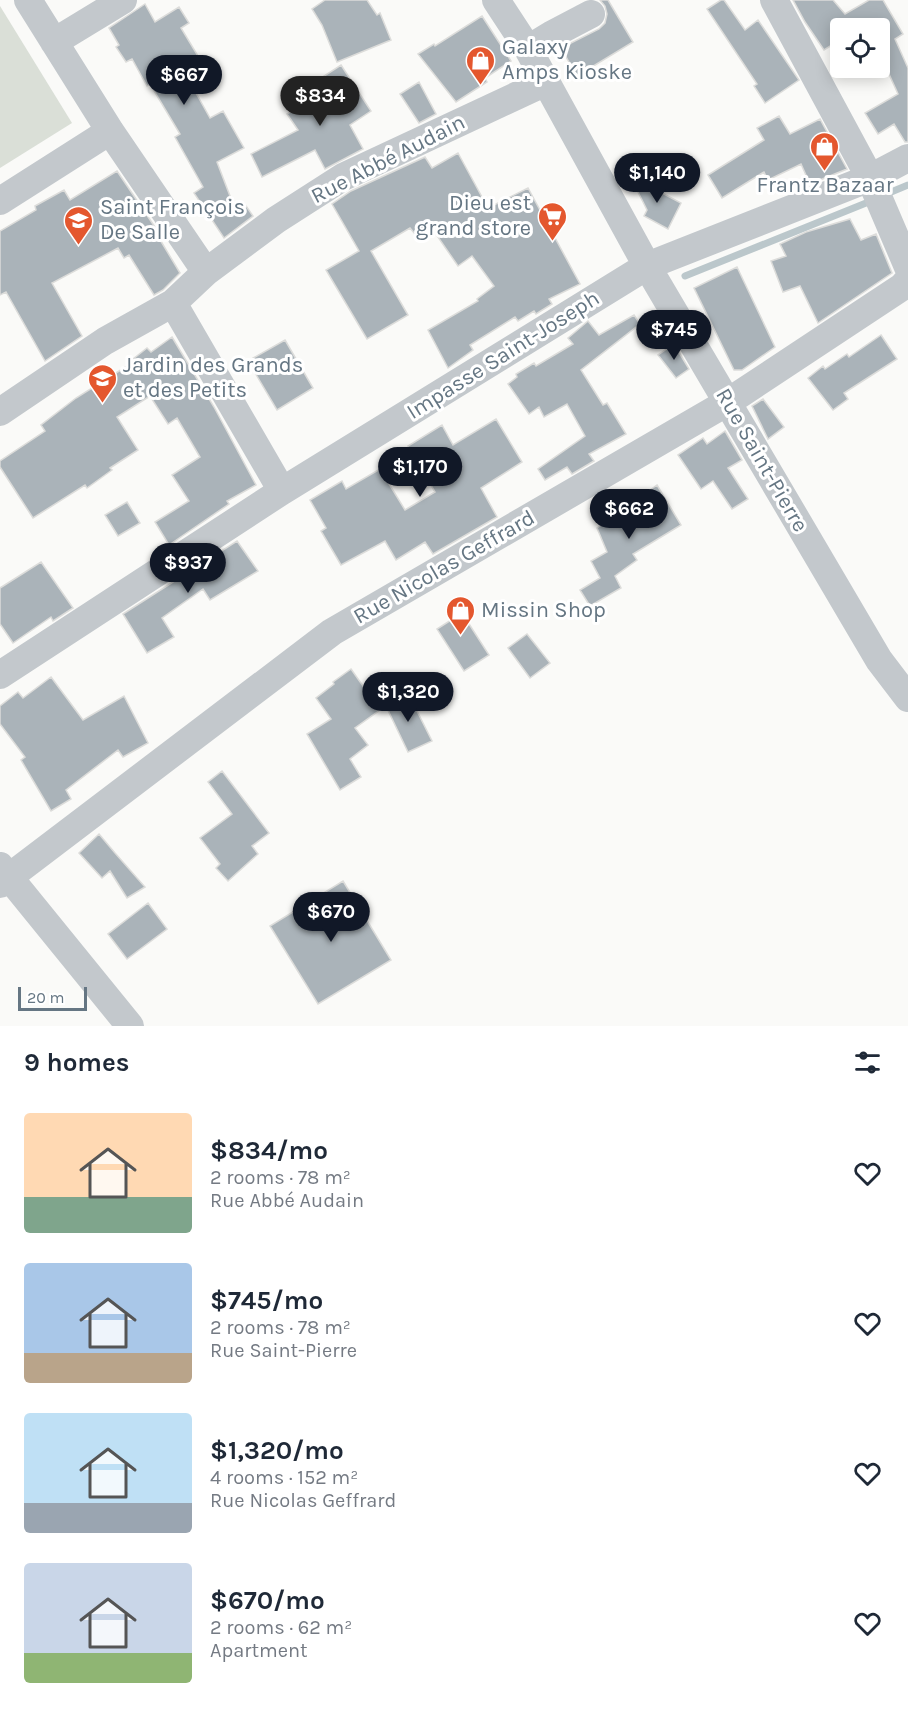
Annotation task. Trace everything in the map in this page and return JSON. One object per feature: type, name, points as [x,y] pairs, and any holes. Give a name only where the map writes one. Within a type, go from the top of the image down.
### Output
[{"type":"street","points":[[28,0],[110,131],[206,272]]},
{"type":"street","points":[[54,42],[123,0]]},
{"type":"street","name":"Rue Saint-Pierre","points":[[496,0],[528,49],[647,266],[879,660],[908,698]]},
{"type":"street","points":[[774,0],[870,178],[908,267]]},
{"type":"street","points":[[528,49],[551,34],[591,14]]},
{"type":"street","name":"Rue Abbé Audain","points":[[0,412],[105,341],[173,303],[206,272],[276,219],[343,177],[546,82]]},
{"type":"street","points":[[0,201],[110,131]]},
{"type":"street","name":"Impasse Saint-Joseph","points":[[0,675],[282,491],[647,266],[870,178],[908,158]]},
{"type":"street","name":"Rue Nicolas Geffrard","points":[[4,876],[332,632],[728,402],[902,287],[908,280]]},
{"type":"street","points":[[173,303],[282,491]]},
{"type":"street","points":[[4,876],[130,1026]]},
{"type":"shaded area","points":[[0,6],[72,123],[0,168]]},
{"type":"building","points":[[325,0],[367,0],[377,15],[380,13],[391,40],[337,62],[322,25],[312,9]]},
{"type":"building","points":[[600,0],[608,0],[633,42],[577,76],[561,48],[599,29],[605,23],[607,14]]},
{"type":"building","points":[[724,0],[745,30],[758,20],[799,80],[765,103],[754,86],[757,84],[707,9]]},
{"type":"building","points":[[793,0],[833,0],[845,14],[869,0],[883,0],[903,34],[895,39],[908,68],[908,142],[905,142],[894,124],[878,134],[865,113],[898,94],[890,76],[890,18],[830,18],[830,46],[824,50]]},
{"type":"building","points":[[145,4],[155,22],[179,7],[189,23],[181,28],[198,56],[181,66],[210,118],[223,111],[244,148],[217,162],[235,209],[244,203],[253,216],[224,238],[194,193],[203,187],[175,137],[180,134],[150,84],[147,86],[132,59],[126,62],[116,47],[119,45],[109,28]]},
{"type":"building","points":[[482,16],[511,61],[485,78],[487,82],[456,102],[418,54],[434,44],[435,46]]},
{"type":"building","points":[[341,65],[371,111],[350,125],[363,149],[325,169],[315,150],[262,177],[251,154],[298,130],[287,114],[324,90],[318,80]]},
{"type":"building","points":[[419,82],[436,114],[419,123],[400,94]]},
{"type":"building","points":[[779,116],[790,134],[820,119],[847,169],[810,184],[801,164],[768,180],[764,172],[722,198],[708,175],[764,140],[757,128]]},
{"type":"building","points":[[458,153],[488,208],[528,188],[580,284],[549,299],[552,304],[536,314],[534,311],[518,321],[515,317],[470,345],[473,350],[448,368],[428,330],[478,301],[477,299],[494,286],[472,256],[458,266],[429,224],[415,234],[410,228],[371,251],[408,315],[367,339],[326,270],[359,251],[332,204],[351,191],[425,157],[432,168]]},
{"type":"building","points":[[117,171],[161,236],[159,238],[180,273],[163,290],[154,295],[129,255],[124,258],[118,248],[52,283],[82,336],[45,361],[6,292],[0,295],[0,231],[36,210],[35,206],[64,190],[70,200]]},
{"type":"building","points":[[630,176],[681,203],[668,229],[644,216],[647,210]]},
{"type":"building","points":[[850,219],[861,240],[876,234],[892,273],[818,323],[800,286],[783,292],[771,261],[786,256],[780,244],[806,232]]},
{"type":"building","points":[[737,267],[775,347],[742,370],[734,370],[694,288]]},
{"type":"building","points":[[634,315],[640,324],[581,370],[603,405],[607,403],[626,434],[589,454],[594,461],[572,474],[567,467],[545,480],[538,469],[585,436],[567,404],[544,417],[539,407],[529,414],[508,384],[517,377],[516,374],[534,363],[536,366],[573,344],[568,338],[588,321],[599,335]]},
{"type":"building","points":[[881,335],[897,359],[844,393],[848,399],[833,410],[808,378],[823,366],[825,369],[847,354],[849,357]]},
{"type":"building","points":[[172,337],[214,407],[256,485],[227,501],[229,504],[169,545],[155,522],[189,501],[172,475],[200,457],[177,418],[168,424],[150,396],[117,417],[138,450],[110,468],[112,470],[87,488],[85,485],[33,518],[0,467],[0,461],[45,431],[41,425],[76,398],[135,361],[133,359],[147,348],[151,352]]},
{"type":"building","points":[[285,340],[313,388],[277,410],[248,361]]},
{"type":"building","points":[[674,344],[689,369],[676,378],[658,355]]},
{"type":"building","points":[[763,399],[784,427],[768,439],[752,406]]},
{"type":"building","points":[[496,419],[522,462],[481,488],[497,517],[433,554],[425,542],[396,560],[385,541],[341,565],[321,531],[326,528],[310,500],[342,481],[346,489],[380,469],[405,510],[435,492],[408,446],[442,425],[453,445]]},
{"type":"building","points":[[725,431],[742,460],[728,468],[748,499],[732,509],[713,481],[701,489],[678,455],[703,438],[707,444]]},
{"type":"building","points":[[657,485],[681,525],[633,554],[637,560],[615,576],[621,588],[590,606],[580,590],[600,578],[591,561],[607,552],[597,528]]},
{"type":"building","points":[[127,502],[140,523],[118,536],[105,515]]},
{"type":"building","points":[[237,541],[258,571],[210,600],[203,589],[162,618],[174,637],[147,653],[123,614]]},
{"type":"building","points":[[41,562],[73,608],[53,621],[51,617],[13,643],[0,624],[0,588]]},
{"type":"building","points":[[462,613],[489,655],[464,671],[437,629]]},
{"type":"building","points":[[527,634],[550,663],[530,678],[508,648]]},
{"type":"building","points":[[351,669],[380,710],[355,728],[368,745],[350,759],[361,777],[340,790],[307,734],[331,719],[316,698]]},
{"type":"building","points":[[51,677],[83,720],[124,696],[148,743],[123,757],[118,750],[66,790],[71,799],[51,811],[21,760],[25,757],[0,724],[0,706],[18,692],[23,698]]},
{"type":"building","points":[[408,693],[432,741],[408,752],[385,704]]},
{"type":"building","points":[[222,771],[269,833],[252,846],[258,854],[228,881],[216,868],[220,864],[200,838],[232,814],[208,782]]},
{"type":"building","points":[[99,834],[145,887],[127,898],[110,871],[102,878],[79,853]]},
{"type":"building","points":[[343,881],[391,960],[318,1004],[270,926]]},
{"type":"building","points":[[148,903],[167,929],[127,959],[108,934]]},
{"type":"waterway","points":[[884,195],[908,185]]},
{"type":"waterway","points":[[685,276],[871,201]]},
{"type":"place","name":"Galaxy Amps Kioske","points":[[481,86]]},
{"type":"place","name":"Frantz Bazaar","points":[[825,172]]},
{"type":"place","name":"Dieu est grand store","points":[[552,242]]},
{"type":"place","name":"Saint François De Salle","points":[[79,246]]},
{"type":"place","name":"Jardin des Grands et des Petits","points":[[102,404]]},
{"type":"place","name":"Missin Shop","points":[[460,636]]}]
